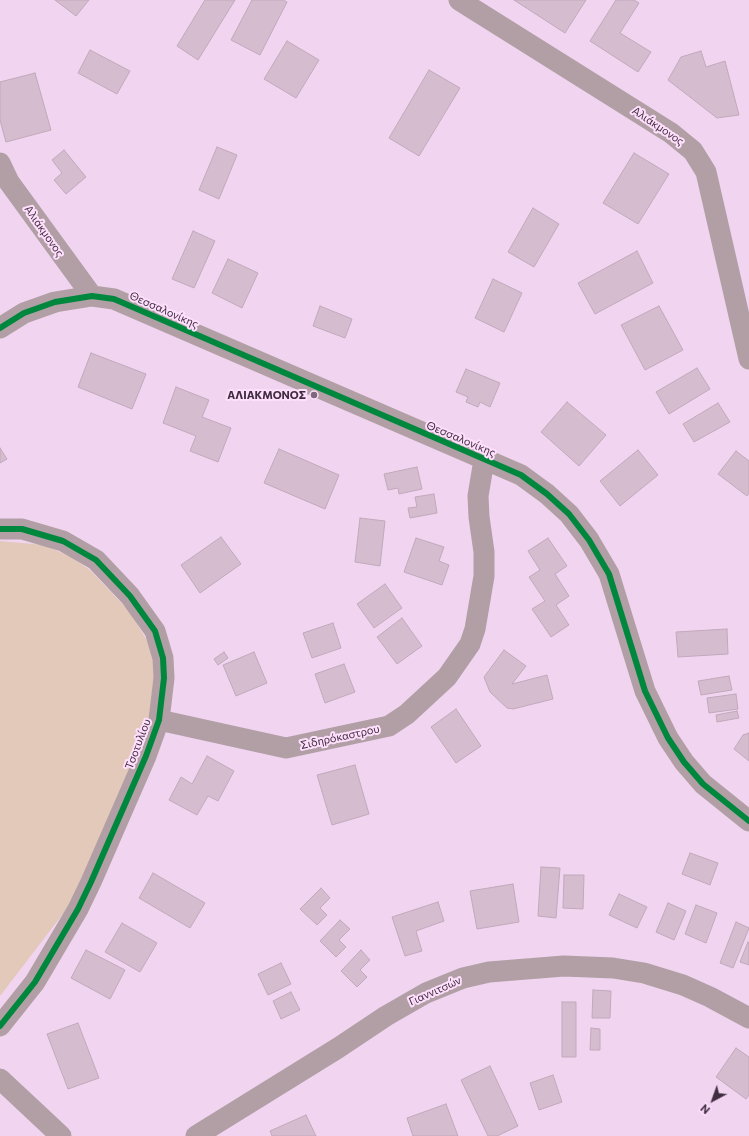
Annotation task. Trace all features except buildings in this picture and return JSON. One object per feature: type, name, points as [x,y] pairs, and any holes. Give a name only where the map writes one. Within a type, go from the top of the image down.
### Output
[{"type":"street","name":"Αλιάκμονος","points":[[459,0],[671,133],[693,151],[706,172],[749,359]]},
{"type":"street","name":"Αλιάκμονος","points":[[0,163],[9,182],[92,296]]},
{"type":"street","name":"Θεσσαλονίκης","points":[[0,328],[36,308],[55,302],[92,296],[114,299],[521,476],[547,494],[569,514],[589,540],[609,574],[645,691],[668,738],[684,762],[704,784],[749,821]]},
{"type":"street","name":"Σιδηρόκαστρου","points":[[159,720],[286,748],[389,726],[407,714],[447,677],[470,644],[475,629],[484,576],[484,552],[479,517],[478,496],[484,460]]},
{"type":"street","name":"Τσοτυλίου","points":[[0,528],[22,529],[63,540],[96,560],[130,596],[155,631],[163,658],[164,678],[159,720],[146,756],[78,908],[35,982],[0,1026]]},
{"type":"street","name":"Γιαννιτσών","points":[[196,1136],[413,1000],[447,983],[489,972],[564,966],[613,968],[644,973],[710,997],[749,1018]]},
{"type":"street","points":[[0,1079],[61,1136]]},
{"type":"shaded area","points":[[0,541],[45,545],[73,558],[91,571],[130,612],[153,651],[155,672],[150,726],[69,906],[0,996]]},
{"type":"cycle path","points":[[0,328],[24,313],[55,302],[92,296],[114,299],[521,475],[547,494],[569,514],[589,540],[609,574],[645,691],[668,738],[684,762],[703,784],[749,821]]},
{"type":"cycle path","points":[[0,529],[22,529],[63,541],[96,560],[130,596],[155,631],[163,658],[164,678],[159,720],[146,756],[91,882],[78,909],[35,982],[0,1026]]},
{"type":"place","name":"ΑΛΙΑΚΜΟΝΟΣ","points":[[314,395]]}]
